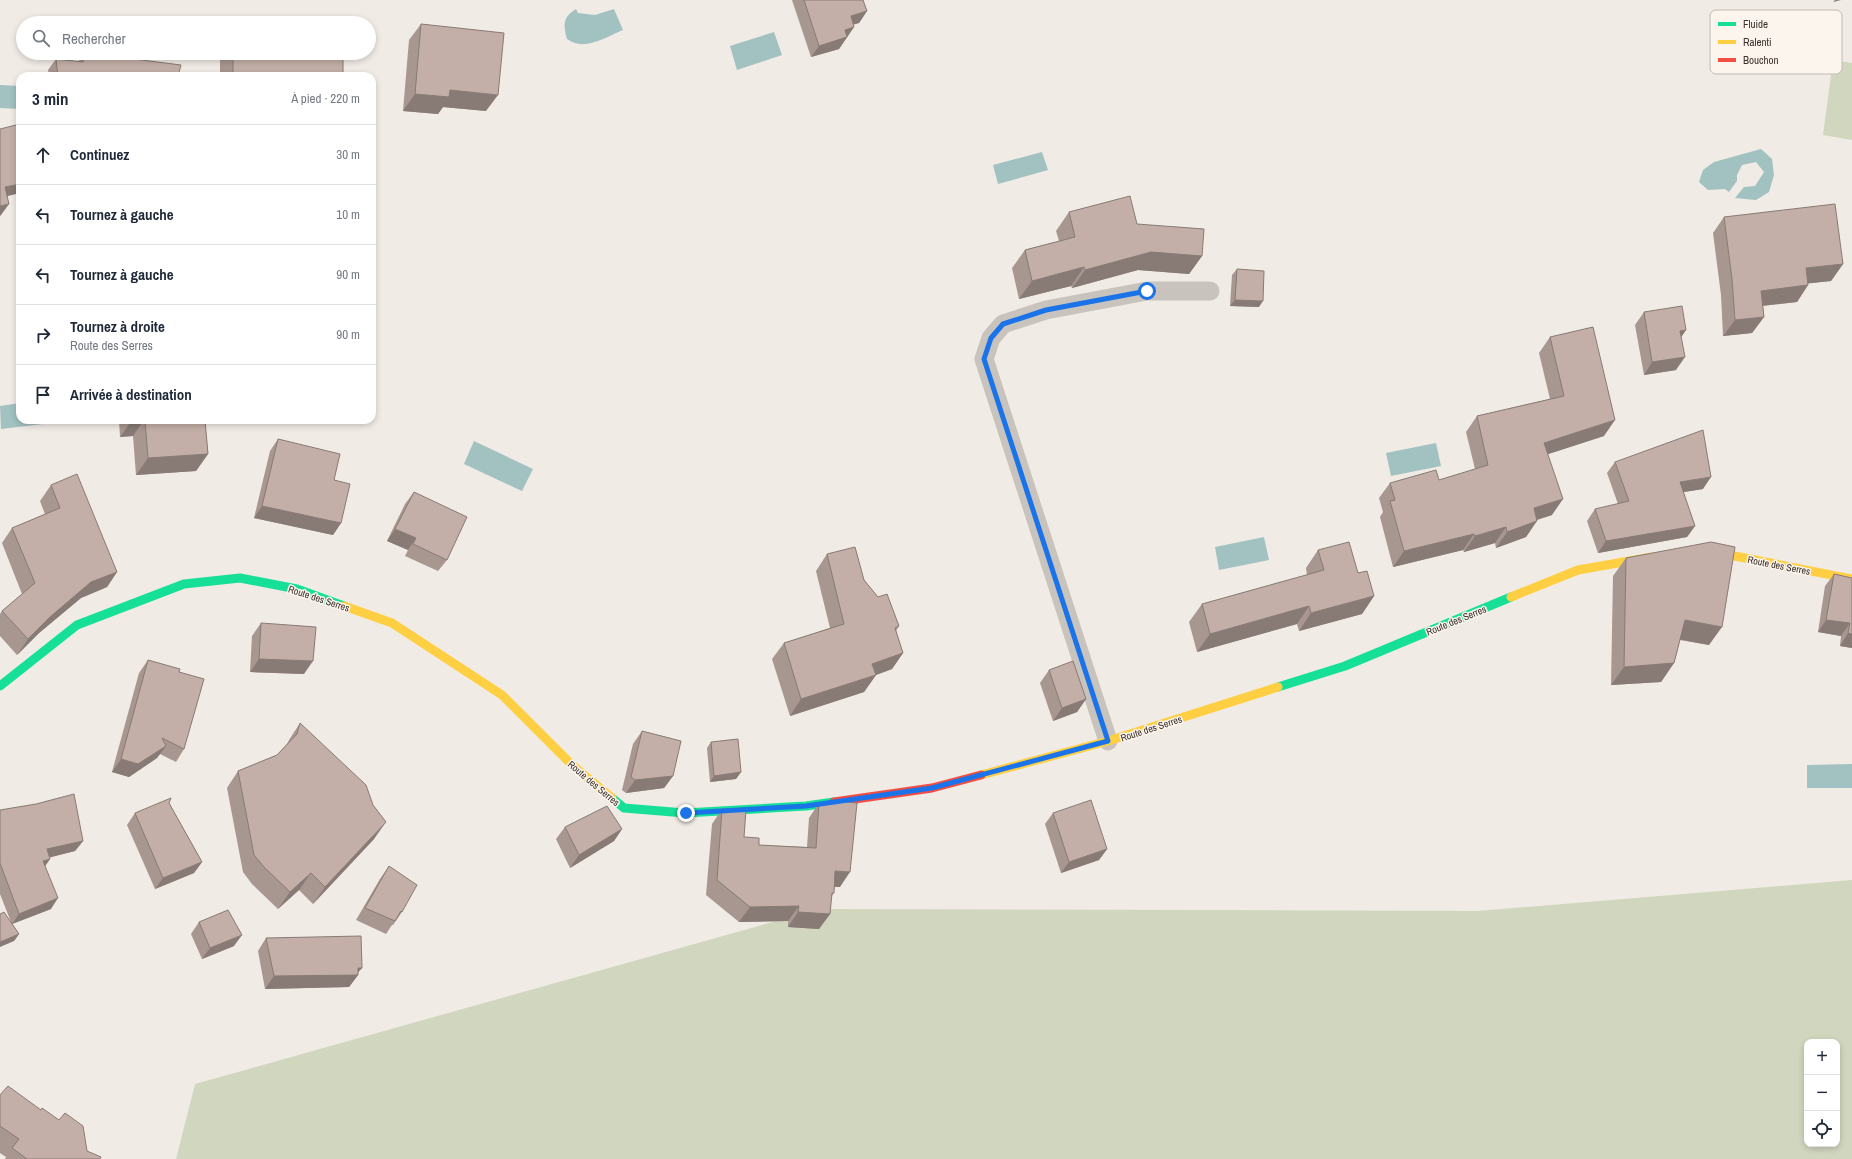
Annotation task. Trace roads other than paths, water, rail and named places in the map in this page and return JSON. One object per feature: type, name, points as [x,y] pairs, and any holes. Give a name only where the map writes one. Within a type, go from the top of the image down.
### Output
[{"type":"street","name":"Route des Serres","points":[[1698,548],[1852,579]]},
{"type":"street","name":"Route des Serres","points":[[0,686],[77,625],[184,584],[240,578],[296,589],[392,623],[502,695],[572,765],[624,808],[686,813],[806,806],[932,788],[1108,741],[1344,666],[1578,570],[1660,555]]},
{"type":"lane","points":[[1108,741],[984,359],[991,338],[1003,324],[1046,310],[1147,291],[1210,291]]},
{"type":"water","points":[[576,9],[578,13],[595,15],[614,9],[623,30],[588,44],[574,43],[567,39],[565,21],[566,18]]},
{"type":"water","points":[[774,32],[782,55],[737,70],[730,46]]},
{"type":"water","points":[[0,85],[16,86],[16,109],[0,108]]},
{"type":"water","points":[[1761,149],[1772,159],[1774,175],[1769,192],[1756,200],[1735,198],[1744,187],[1755,186],[1764,172],[1756,162],[1742,165],[1737,175],[1737,181],[1729,192],[1725,189],[1708,190],[1699,182],[1703,170],[1714,162]]},
{"type":"water","points":[[1042,152],[1048,170],[998,184],[993,165]]},
{"type":"water","points":[[16,404],[16,424],[43,424],[1,429],[0,406]]},
{"type":"water","points":[[474,441],[533,469],[522,491],[464,464]]},
{"type":"water","points":[[1436,443],[1441,466],[1391,476],[1386,453]]},
{"type":"water","points":[[1264,537],[1269,560],[1219,570],[1215,547]]},
{"type":"water","points":[[1852,764],[1852,788],[1807,788],[1807,765]]}]
